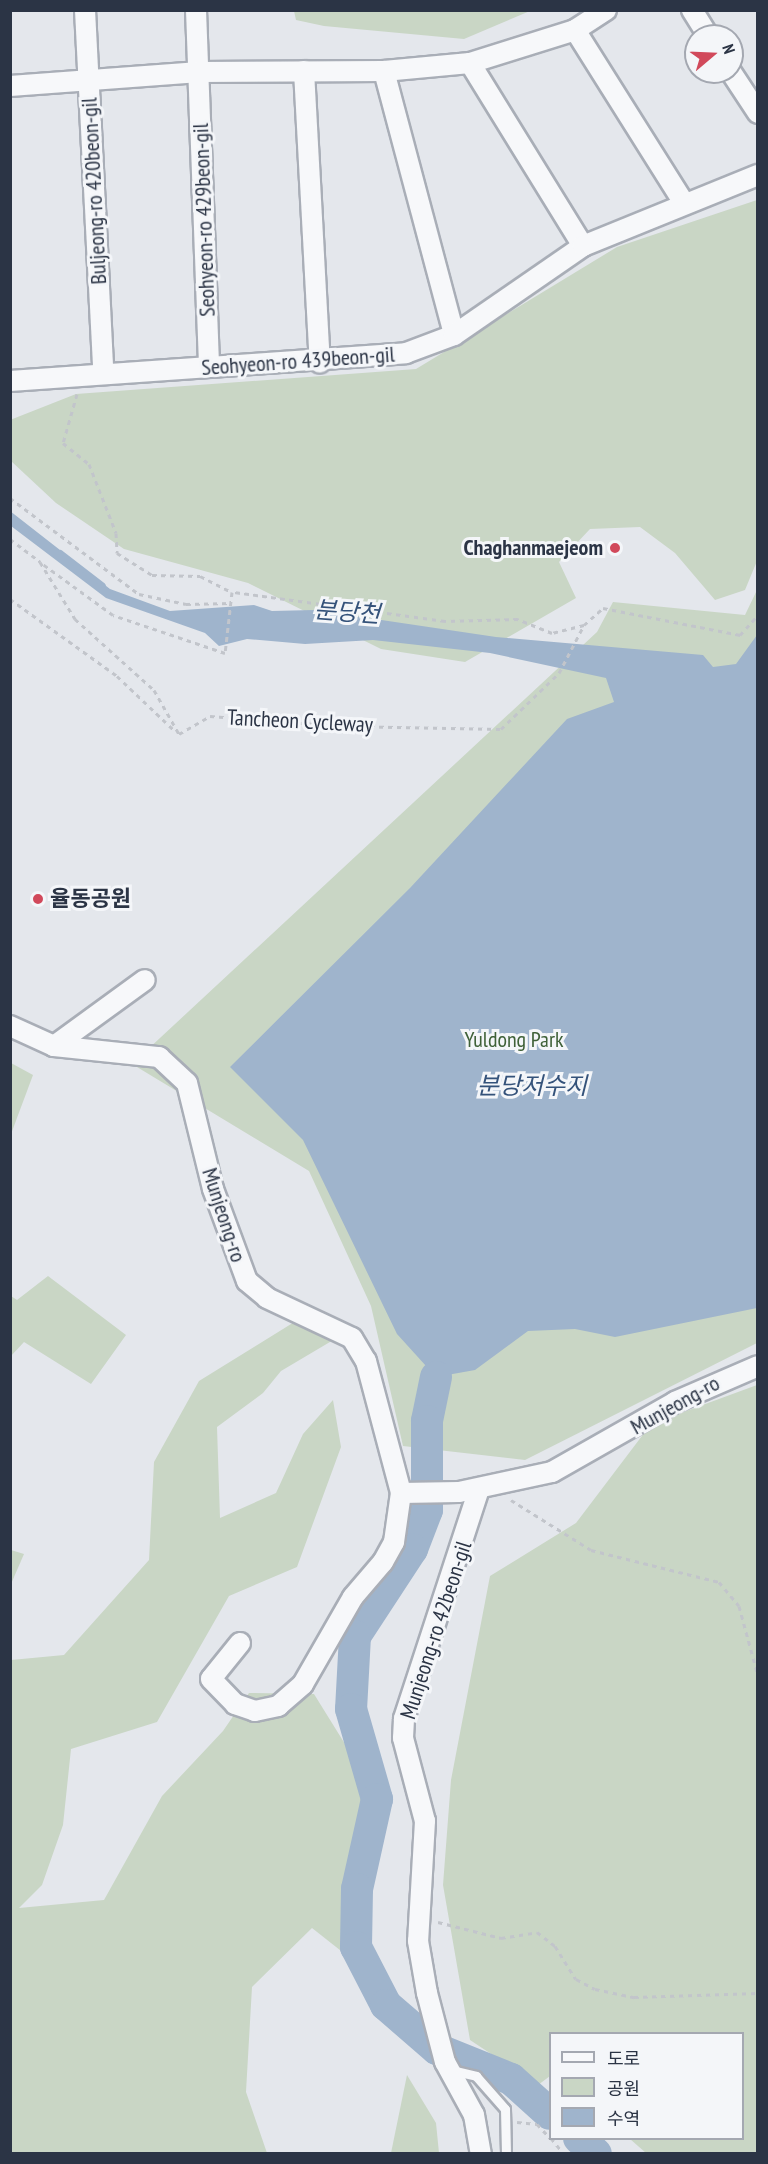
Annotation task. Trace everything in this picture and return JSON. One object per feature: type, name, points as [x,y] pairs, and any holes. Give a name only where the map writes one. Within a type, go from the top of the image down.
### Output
[{"type":"street","name":"Buljeong-ro 420beon-gil","points":[[85,10],[103,371]]},
{"type":"street","name":"Seohyeon-ro 429beon-gil","points":[[196,10],[209,367]]},
{"type":"street","points":[[10,86],[89,84],[199,72],[384,71],[470,63],[575,30],[606,10]]},
{"type":"street","points":[[692,10],[701,24]]},
{"type":"street","points":[[575,30],[684,203]]},
{"type":"street","points":[[470,63],[583,246]]},
{"type":"street","points":[[304,71],[320,363]]},
{"type":"street","points":[[384,71],[454,335]]},
{"type":"street","points":[[739,84],[758,113]]},
{"type":"street","name":"Seohyeon-ro 439beon-gil","points":[[10,381],[81,377],[103,371],[320,363],[406,353],[454,335],[583,246],[684,203],[758,175]]},
{"type":"street","points":[[54,1046],[145,980]]},
{"type":"street","name":"Munjeong-ro","points":[[10,1026],[54,1046],[159,1057],[187,1083],[216,1200],[247,1281],[267,1298],[352,1338],[366,1361],[406,1494],[459,1492],[552,1472],[675,1402],[758,1366]]},
{"type":"street","name":"Munjeong-ro 42beon-gil","points":[[481,2154],[474,2115],[448,2066],[437,2037],[418,1941],[425,1821],[403,1738],[404,1719],[484,1488]]},
{"type":"street","points":[[240,1643],[211,1679],[235,1704],[255,1711],[278,1706],[303,1684],[353,1597],[384,1562],[394,1542],[406,1494]]},
{"type":"lane","points":[[448,2066],[476,2076],[506,2109],[506,2154]]},
{"type":"path","points":[[81,377],[63,443],[89,464],[116,533],[117,553],[152,575],[169,571],[200,576],[232,592],[446,621],[518,619],[552,633],[584,625],[603,608],[740,635],[758,615]]},
{"type":"path","points":[[10,498],[139,594],[186,604],[232,603]]},
{"type":"path","points":[[10,539],[113,615],[225,653],[232,592]]},
{"type":"path","points":[[39,562],[75,619],[154,690],[179,734]]},
{"type":"path","points":[[10,599],[117,676],[179,734]]},
{"type":"path","name":"Tancheon Cycleway","points":[[179,734],[210,716],[343,726],[477,726],[501,729],[559,673],[584,625]]},
{"type":"path","points":[[484,1488],[591,1550],[719,1581],[739,1606],[758,1676]]},
{"type":"path","points":[[420,1915],[468,1934],[501,1938],[537,1932],[555,1946],[576,1979],[595,1989],[634,1997],[758,1994]]},
{"type":"path","points":[[507,2120],[537,2124],[549,2136]]},
{"type":"path","points":[[553,2140],[564,2154]]},
{"type":"green space","points":[[294,10],[530,11],[464,39],[324,26],[296,20]]},
{"type":"green space","points":[[757,200],[757,561],[745,590],[715,600],[675,553],[640,527],[590,529],[559,562],[576,598],[465,662],[381,649],[248,583],[124,549],[56,503],[11,461],[10,420],[76,394],[416,369],[617,247]]},
{"type":"green space","name":"분당저수지","points":[[757,590],[757,1343],[525,1460],[403,1446],[371,1306],[309,1171],[132,1064],[597,632],[613,602],[745,615]]},
{"type":"green space","points":[[11,1063],[33,1075],[11,1134]]},
{"type":"green space","points":[[48,1276],[126,1335],[91,1384],[24,1342],[11,1356],[11,1296],[17,1300]]},
{"type":"green space","points":[[304,1316],[335,1339],[281,1371],[263,1393],[217,1427],[220,1518],[276,1493],[303,1434],[333,1400],[341,1447],[297,1567],[229,1596],[157,1722],[71,1749],[63,1825],[42,1885],[19,1908],[104,1900],[162,1796],[223,1731],[249,1693],[314,1694],[345,1744],[382,1846],[357,1923],[369,1973],[312,1928],[252,1987],[246,2092],[267,2153],[11,2154],[11,1660],[64,1655],[149,1560],[154,1462],[199,1381]]},
{"type":"green space","points":[[757,1385],[757,2153],[646,2153],[631,2140],[744,2140],[744,2032],[549,2032],[549,2077],[538,2085],[470,2040],[443,1885],[451,1780],[490,1576],[576,1523],[651,1424]]},
{"type":"green space","points":[[10,1550],[24,1554],[11,1584]]},
{"type":"green space","points":[[407,2075],[436,2123],[439,2153],[391,2153]]},
{"type":"water","name":"분당저수지","points":[[10,511],[110,589],[170,611],[254,605],[272,611],[314,610],[496,637],[703,655],[713,667],[736,664],[757,635],[757,1308],[615,1337],[575,1329],[528,1331],[475,1370],[436,1377],[397,1334],[303,1140],[230,1067],[410,888],[567,719],[614,702],[606,678],[490,653],[373,640],[305,644],[247,639],[219,646],[205,633],[106,598],[11,526]]},
{"type":"waterway","name":"분당천","points":[[60,552],[103,585]]},
{"type":"waterway","points":[[436,1377],[427,1421],[427,1510],[412,1549],[355,1636],[351,1709],[377,1799],[357,1889],[356,1947],[386,2005],[437,2049],[511,2079],[549,2113]]},
{"type":"waterway","points":[[581,2140],[596,2154]]},
{"type":"place","name":"Chaghanmaejeom","points":[[615,548]]},
{"type":"place","name":"율동공원","points":[[38,899]]},
{"type":"park label","name":"Yuldong Park","points":[[514,1040]]}]
